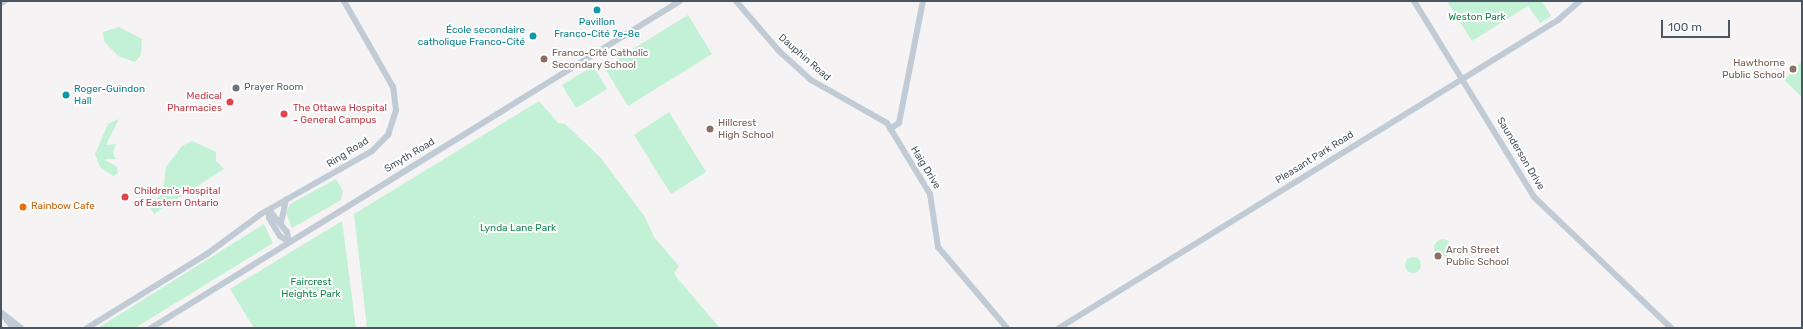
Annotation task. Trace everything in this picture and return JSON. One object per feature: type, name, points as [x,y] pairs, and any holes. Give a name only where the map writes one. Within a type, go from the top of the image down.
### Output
[{"type":"street","points":[[1,3],[5,1]]},
{"type":"street","name":"Ring Road","points":[[87,328],[200,258],[269,210],[372,151],[388,135],[394,121],[393,87],[344,1]]},
{"type":"street","name":"Smyth Road","points":[[151,328],[680,1]]},
{"type":"street","name":"Dauphin Road","points":[[736,1],[779,51],[811,80],[836,97],[884,121],[890,129]]},
{"type":"street","points":[[890,129],[899,123],[923,1]]},
{"type":"street","name":"Saunderson Drive","points":[[1414,1],[1534,197],[1671,328]]},
{"type":"street","name":"Pleasant Park Road","points":[[1059,328],[1558,20],[1580,1]]},
{"type":"street","name":"Haig Drive","points":[[890,129],[930,194],[938,247],[1007,328]]},
{"type":"street","points":[[281,223],[286,200]]},
{"type":"street","points":[[269,210],[269,218],[280,236],[289,242]]},
{"type":"street","points":[[269,210],[281,223],[289,242]]},
{"type":"street","points":[[1,312],[13,328]]},
{"type":"street","points":[[1,312],[21,328]]},
{"type":"green space","name":"Weston Park","points":[[1447,1],[1542,1],[1551,16],[1540,23],[1528,6],[1472,41]]},
{"type":"green space","points":[[688,15],[712,54],[628,106],[604,67]]},
{"type":"green space","points":[[119,27],[142,39],[141,55],[135,62],[118,56],[104,41],[103,32]]},
{"type":"green space","points":[[1802,61],[1802,97],[1784,80]]},
{"type":"green space","points":[[593,66],[607,89],[576,108],[562,85]]},
{"type":"green space","name":"Lynda Lane Park","points":[[539,101],[558,123],[565,124],[601,158],[645,217],[654,237],[679,266],[674,273],[677,278],[720,328],[367,328],[354,214]]},
{"type":"green space","points":[[669,112],[706,172],[671,194],[634,135]]},
{"type":"green space","points":[[119,119],[106,145],[116,144],[113,153],[116,159],[104,159],[117,167],[118,173],[113,176],[100,167],[95,154],[108,124]]},
{"type":"green space","points":[[192,141],[216,152],[216,161],[224,169],[154,214],[150,207],[163,192],[166,167],[182,146]]},
{"type":"green space","points":[[336,179],[343,191],[341,200],[292,228],[286,213],[290,204]]},
{"type":"green space","name":"Faircrest Heights Park","points":[[342,221],[356,328],[254,328],[230,289]]},
{"type":"green space","points":[[264,224],[273,243],[135,328],[98,328]]},
{"type":"green space","points":[[1443,239],[1449,242],[1452,248],[1449,254],[1443,257],[1437,254],[1434,248],[1437,242]]},
{"type":"green space","points":[[1413,257],[1419,259],[1421,265],[1419,271],[1413,273],[1407,271],[1405,265],[1407,259]]},
{"type":"place","name":"Pavillon Franco-Cité 7e-8e","points":[[597,10]]},
{"type":"place","name":"École secondaire catholique Franco-Cité","points":[[533,36]]},
{"type":"place","name":"Franco-Cité Catholic Secondary School","points":[[544,59]]},
{"type":"place","name":"Hawthorne Public School","points":[[1793,69]]},
{"type":"place","name":"Prayer Room","points":[[236,88]]},
{"type":"place","name":"Roger-Guindon Hall","points":[[66,95]]},
{"type":"place","name":"Medical Pharmacies","points":[[230,102]]},
{"type":"place","name":"The Ottawa Hospital - General Campus","points":[[284,114]]},
{"type":"place","name":"Hillcrest High School","points":[[710,129]]},
{"type":"place","name":"Children's Hospital of Eastern Ontario","points":[[125,197]]},
{"type":"place","name":"Rainbow Cafe","points":[[23,207]]},
{"type":"place","name":"Arch Street Public School","points":[[1438,256]]}]
